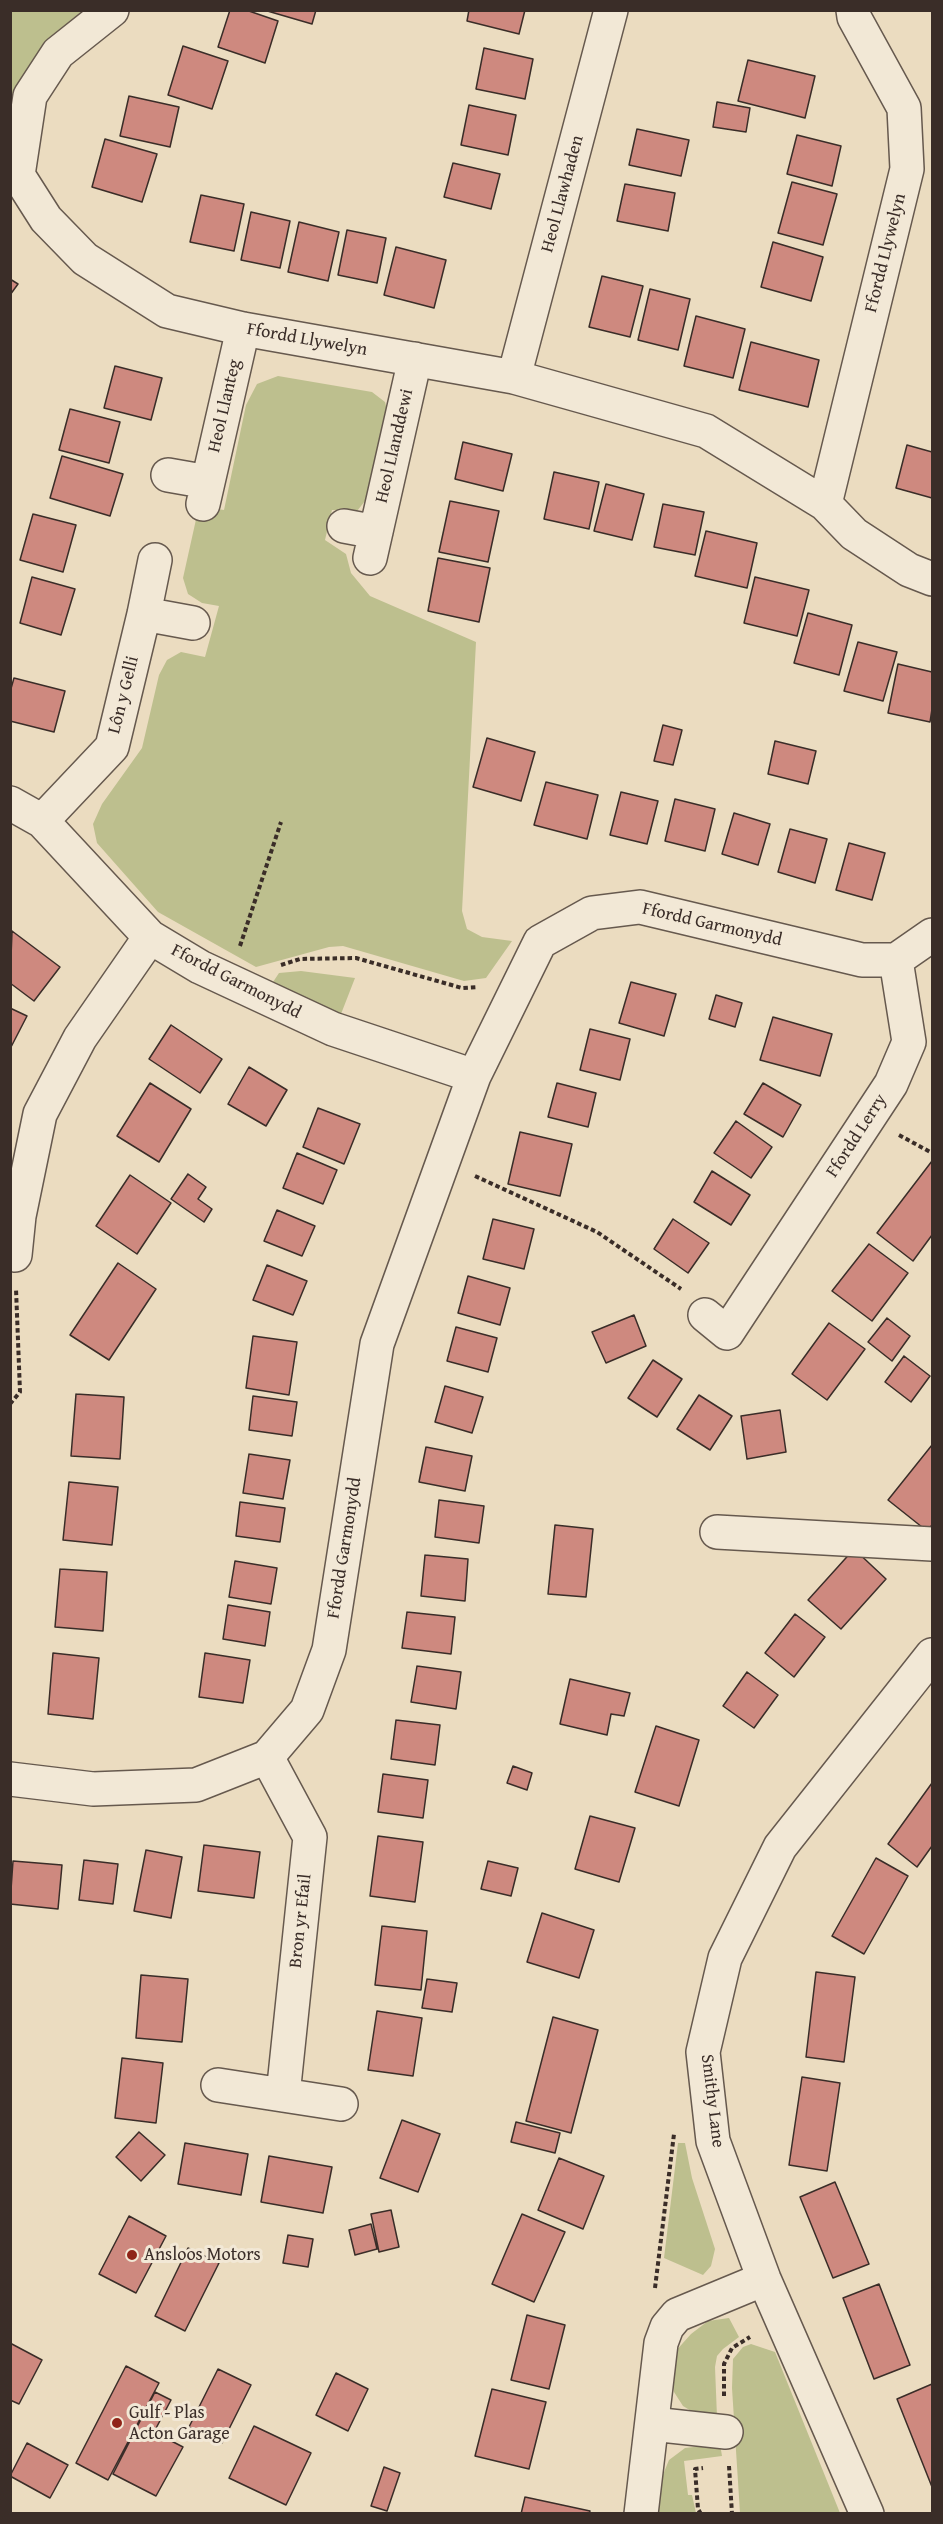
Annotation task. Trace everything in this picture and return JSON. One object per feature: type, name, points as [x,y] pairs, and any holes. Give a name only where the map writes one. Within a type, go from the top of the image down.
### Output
[{"type":"street","name":"Ffordd Llywelyn","points":[[112,10],[58,53],[30,96],[14,176],[46,219],[85,259],[167,311],[243,329],[514,377],[706,431],[825,504],[854,534],[909,570],[933,579]]},
{"type":"street","name":"Heol Llawhaden","points":[[514,377],[611,10]]},
{"type":"street","name":"Ffordd Llywelyn","points":[[825,504],[907,169],[904,108],[854,17],[853,10]]},
{"type":"street","name":"Heol Llanteg","points":[[168,475],[205,493],[243,329]]},
{"type":"street","name":"Heol Llanddewi","points":[[344,526],[373,545],[415,359]]},
{"type":"street","name":"Lôn y Gelli","points":[[42,821],[112,747],[155,560]]},
{"type":"street","points":[[144,614],[193,623]]},
{"type":"street","name":"Ffordd Garmonydd","points":[[10,803],[42,821],[150,937],[200,967],[333,1029],[474,1076]]},
{"type":"street","name":"Ffordd Garmonydd","points":[[10,1779],[93,1789],[196,1785],[267,1757],[307,1710],[329,1650],[377,1344],[474,1076],[540,942],[592,914],[640,907],[862,960],[896,960]]},
{"type":"street","points":[[896,960],[933,935]]},
{"type":"street","points":[[15,1255],[15,1215],[40,1114],[80,1038],[150,937]]},
{"type":"street","name":"Ffordd Lerry","points":[[726,1332],[891,1084],[909,1042],[896,960]]},
{"type":"street","points":[[717,1532],[933,1544]]},
{"type":"street","name":"Smithy Lane","points":[[867,2514],[764,2279],[713,2141],[703,2052],[725,1958],[780,1847],[933,1655]]},
{"type":"street","name":"Bron yr Efail","points":[[267,1757],[310,1837],[283,2095]]},
{"type":"street","points":[[218,2085],[341,2104]]},
{"type":"street","points":[[641,2514],[661,2343],[667,2327],[677,2315],[764,2279]]},
{"type":"street","points":[[652,2424],[726,2432]]},
{"type":"path","points":[[229,981],[281,822]]},
{"type":"path","points":[[229,981],[300,959],[356,958],[462,988],[496,986],[527,969]]},
{"type":"path","points":[[443,1161],[597,1232],[710,1308],[726,1332]]},
{"type":"path","points":[[10,1404],[20,1392],[15,1255]]},
{"type":"path","points":[[661,2343],[651,2317],[674,2132]]},
{"type":"path","points":[[726,2432],[724,2364],[732,2348],[752,2335]]},
{"type":"path","points":[[717,2466],[729,2464],[732,2514]]},
{"type":"path","points":[[701,2514],[698,2509],[695,2469],[706,2467]]},
{"type":"green space","points":[[11,11],[88,11],[11,123]]},
{"type":"green space","points":[[278,376],[372,392],[385,402],[388,414],[373,491],[357,511],[332,510],[325,540],[346,554],[351,573],[370,596],[476,642],[462,911],[467,929],[482,937],[512,941],[486,978],[464,981],[343,946],[329,947],[256,967],[158,912],[97,843],[93,824],[102,804],[142,748],[159,675],[167,660],[181,652],[205,657],[219,606],[202,603],[188,594],[183,578],[199,506],[224,510],[246,405],[257,384]]},
{"type":"green space","points":[[301,971],[355,978],[341,1014],[304,1001],[271,985],[279,973]]},
{"type":"green space","points":[[678,2143],[685,2143],[692,2178],[715,2249],[711,2266],[703,2275],[664,2258]]},
{"type":"green space","points":[[729,2318],[739,2337],[717,2356],[715,2367],[717,2417],[698,2415],[683,2406],[674,2392],[670,2372],[674,2353],[691,2334],[708,2321]]},
{"type":"green space","points":[[751,2344],[775,2352],[840,2513],[740,2513],[732,2388],[733,2359],[743,2347]]},
{"type":"green space","points":[[720,2444],[722,2456],[684,2461],[688,2495],[692,2495],[696,2513],[656,2514],[660,2482],[669,2460],[685,2448]]},
{"type":"building","points":[[230,10],[246,10],[278,21],[265,63],[218,47]]},
{"type":"building","points":[[264,10],[316,10],[312,24]]},
{"type":"building","points":[[469,10],[525,10],[519,34],[467,21]]},
{"type":"building","points":[[183,46],[228,61],[212,109],[168,95]]},
{"type":"building","points":[[484,48],[533,59],[525,99],[476,89]]},
{"type":"building","points":[[748,60],[815,76],[805,118],[738,101]]},
{"type":"building","points":[[129,96],[179,107],[170,147],[120,136]]},
{"type":"building","points":[[717,102],[750,108],[746,132],[713,127]]},
{"type":"building","points":[[469,105],[516,115],[508,155],[461,145]]},
{"type":"building","points":[[637,129],[689,140],[681,176],[629,165]]},
{"type":"building","points":[[797,135],[841,146],[832,186],[787,174]]},
{"type":"building","points":[[105,139],[157,154],[142,202],[92,187]]},
{"type":"building","points":[[453,163],[500,174],[491,209],[444,197]]},
{"type":"building","points":[[792,182],[837,194],[823,245],[778,233]]},
{"type":"building","points":[[625,184],[675,193],[668,231],[617,221]]},
{"type":"building","points":[[201,195],[244,204],[234,251],[190,242]]},
{"type":"building","points":[[251,212],[290,221],[280,268],[241,260]]},
{"type":"building","points":[[299,222],[339,232],[328,281],[288,272]]},
{"type":"building","points":[[347,230],[386,238],[377,283],[338,275]]},
{"type":"building","points":[[773,242],[823,257],[811,301],[761,287]]},
{"type":"building","points":[[396,247],[446,260],[434,308],[384,295]]},
{"type":"building","points":[[602,276],[643,286],[630,337],[589,327]]},
{"type":"building","points":[[10,279],[18,284],[10,295]]},
{"type":"building","points":[[650,289],[690,299],[678,350],[638,340]]},
{"type":"building","points":[[696,316],[745,329],[733,378],[684,366]]},
{"type":"building","points":[[751,342],[819,360],[808,407],[739,390]]},
{"type":"building","points":[[115,366],[162,378],[151,420],[104,408]]},
{"type":"building","points":[[70,409],[120,422],[109,463],[59,450]]},
{"type":"building","points":[[463,442],[512,454],[503,491],[455,479]]},
{"type":"building","points":[[907,445],[932,452],[932,498],[896,488]]},
{"type":"building","points":[[62,456],[123,474],[110,516],[50,498]]},
{"type":"building","points":[[554,472],[599,482],[589,529],[544,519]]},
{"type":"building","points":[[606,484],[644,494],[632,540],[594,531]]},
{"type":"building","points":[[450,501],[499,511],[488,562],[439,552]]},
{"type":"building","points":[[663,504],[704,512],[695,555],[654,547]]},
{"type":"building","points":[[33,514],[76,525],[63,572],[20,560]]},
{"type":"building","points":[[706,531],[757,543],[747,588],[695,576]]},
{"type":"building","points":[[438,558],[490,568],[479,622],[428,611]]},
{"type":"building","points":[[32,577],[75,589],[61,635],[20,623]]},
{"type":"building","points":[[755,577],[809,590],[797,636],[744,623]]},
{"type":"building","points":[[808,613],[852,625],[839,675],[794,663]]},
{"type":"building","points":[[858,642],[897,652],[883,701],[844,691]]},
{"type":"building","points":[[898,664],[932,672],[930,722],[888,713]]},
{"type":"building","points":[[14,678],[65,691],[54,732],[10,721],[10,692]]},
{"type":"building","points":[[663,725],[682,730],[673,765],[654,761]]},
{"type":"building","points":[[487,738],[535,752],[521,801],[473,787]]},
{"type":"building","points":[[775,741],[816,751],[808,784],[768,774]]},
{"type":"building","points":[[546,782],[598,795],[587,839],[534,825]]},
{"type":"building","points":[[621,792],[658,801],[647,844],[610,835]]},
{"type":"building","points":[[675,799],[715,809],[705,851],[665,841]]},
{"type":"building","points":[[734,813],[770,824],[758,865],[722,854]]},
{"type":"building","points":[[790,829],[827,839],[815,883],[778,872]]},
{"type":"building","points":[[849,843],[885,853],[872,900],[836,890]]},
{"type":"building","points":[[12,931],[60,967],[34,1001],[10,983]]},
{"type":"building","points":[[631,982],[676,994],[664,1036],[619,1023]]},
{"type":"building","points":[[716,995],[742,1003],[735,1027],[709,1019]]},
{"type":"building","points":[[10,1008],[27,1016],[10,1049]]},
{"type":"building","points":[[773,1017],[832,1034],[820,1076],[760,1060]]},
{"type":"building","points":[[171,1025],[222,1059],[200,1093],[149,1059]]},
{"type":"building","points":[[590,1029],[630,1039],[620,1080],[580,1070]]},
{"type":"building","points":[[249,1067],[287,1090],[266,1126],[228,1104]]},
{"type":"building","points":[[150,1083],[191,1109],[159,1162],[117,1136]]},
{"type":"building","points":[[557,1083],[596,1093],[588,1127],[548,1117]]},
{"type":"building","points":[[763,1083],[801,1105],[783,1137],[744,1114]]},
{"type":"building","points":[[318,1108],[360,1124],[344,1164],[303,1147]]},
{"type":"building","points":[[736,1121],[772,1147],[751,1178],[714,1153]]},
{"type":"building","points":[[520,1132],[572,1144],[560,1196],[508,1184]]},
{"type":"building","points":[[297,1153],[337,1170],[323,1204],[283,1188]]},
{"type":"building","points":[[932,1161],[932,1235],[913,1261],[877,1233]]},
{"type":"building","points":[[712,1171],[750,1195],[731,1225],[694,1202]]},
{"type":"building","points":[[188,1174],[206,1187],[198,1199],[212,1209],[204,1222],[171,1199]]},
{"type":"building","points":[[130,1175],[171,1203],[137,1254],[96,1226]]},
{"type":"building","points":[[277,1210],[315,1226],[302,1256],[264,1241]]},
{"type":"building","points":[[493,1219],[534,1229],[524,1269],[483,1259]]},
{"type":"building","points":[[673,1219],[709,1243],[688,1273],[654,1249]]},
{"type":"building","points":[[869,1244],[908,1273],[872,1321],[832,1291]]},
{"type":"building","points":[[118,1263],[156,1289],[109,1360],[70,1335]]},
{"type":"building","points":[[267,1265],[307,1281],[293,1315],[253,1300]]},
{"type":"building","points":[[468,1276],[510,1288],[500,1325],[458,1313]]},
{"type":"building","points":[[634,1315],[646,1346],[606,1363],[592,1332]]},
{"type":"building","points":[[887,1318],[910,1336],[892,1361],[868,1342]]},
{"type":"building","points":[[829,1323],[865,1349],[827,1400],[792,1374]]},
{"type":"building","points":[[456,1327],[497,1338],[488,1372],[447,1361]]},
{"type":"building","points":[[253,1336],[297,1342],[289,1395],[246,1388]]},
{"type":"building","points":[[904,1356],[930,1376],[911,1402],[885,1382]]},
{"type":"building","points":[[653,1360],[682,1379],[657,1417],[628,1398]]},
{"type":"building","points":[[445,1386],[483,1397],[472,1433],[435,1422]]},
{"type":"building","points":[[76,1394],[124,1397],[120,1459],[71,1456]]},
{"type":"building","points":[[699,1395],[732,1416],[710,1450],[677,1429]]},
{"type":"building","points":[[253,1396],[297,1402],[292,1436],[249,1430]]},
{"type":"building","points":[[780,1410],[786,1452],[747,1459],[741,1416]]},
{"type":"building","points":[[932,1445],[932,1525],[927,1531],[888,1500]]},
{"type":"building","points":[[426,1447],[472,1456],[465,1491],[419,1482]]},
{"type":"building","points":[[249,1454],[290,1460],[283,1499],[243,1493]]},
{"type":"building","points":[[69,1482],[118,1487],[112,1545],[63,1540]]},
{"type":"building","points":[[439,1500],[484,1506],[479,1543],[435,1537]]},
{"type":"building","points":[[240,1502],[285,1508],[280,1542],[236,1536]]},
{"type":"building","points":[[555,1525],[593,1529],[586,1597],[548,1594]]},
{"type":"building","points":[[854,1549],[886,1579],[841,1629],[808,1600]]},
{"type":"building","points":[[425,1555],[468,1559],[465,1601],[421,1596]]},
{"type":"building","points":[[235,1561],[277,1568],[271,1604],[229,1597]]},
{"type":"building","points":[[60,1569],[107,1572],[103,1631],[55,1627]]},
{"type":"building","points":[[228,1605],[270,1612],[265,1646],[223,1639]]},
{"type":"building","points":[[407,1612],[455,1617],[451,1654],[402,1648]]},
{"type":"building","points":[[795,1614],[825,1637],[794,1677],[765,1653]]},
{"type":"building","points":[[53,1653],[99,1658],[93,1719],[48,1714]]},
{"type":"building","points":[[205,1653],[250,1660],[243,1703],[199,1697]]},
{"type":"building","points":[[417,1666],[461,1672],[456,1709],[411,1702]]},
{"type":"building","points":[[747,1672],[778,1695],[754,1728],[723,1706]]},
{"type":"building","points":[[570,1679],[630,1693],[624,1716],[611,1714],[607,1735],[560,1724]]},
{"type":"building","points":[[396,1720],[440,1725],[435,1765],[391,1759]]},
{"type":"building","points":[[656,1726],[699,1740],[679,1806],[635,1792]]},
{"type":"building","points":[[513,1766],[532,1773],[527,1790],[507,1783]]},
{"type":"building","points":[[383,1774],[428,1780],[423,1818],[378,1812]]},
{"type":"building","points":[[932,1783],[932,1846],[917,1867],[888,1844]]},
{"type":"building","points":[[590,1816],[635,1828],[619,1882],[575,1869]]},
{"type":"building","points":[[378,1836],[423,1842],[415,1902],[370,1896]]},
{"type":"building","points":[[204,1845],[260,1852],[254,1898],[198,1891]]},
{"type":"building","points":[[146,1850],[182,1857],[171,1918],[134,1911]]},
{"type":"building","points":[[876,1858],[908,1876],[864,1954],[832,1936]]},
{"type":"building","points":[[84,1860],[118,1864],[113,1904],[79,1900]]},
{"type":"building","points":[[13,1861],[62,1865],[58,1909],[10,1904]]},
{"type":"building","points":[[488,1861],[518,1868],[511,1896],[481,1889]]},
{"type":"building","points":[[542,1913],[594,1930],[579,1978],[527,1962]]},
{"type":"building","points":[[382,1926],[427,1931],[421,1990],[375,1985]]},
{"type":"building","points":[[816,1972],[855,1977],[844,2062],[806,2057]]},
{"type":"building","points":[[141,1975],[188,1979],[182,2042],[136,2038]]},
{"type":"building","points":[[427,1979],[457,1983],[452,2012],[422,2008]]},
{"type":"building","points":[[377,2011],[422,2018],[413,2076],[368,2070]]},
{"type":"building","points":[[553,2017],[598,2030],[571,2133],[526,2121]]},
{"type":"building","points":[[122,2058],[163,2063],[156,2123],[115,2118]]},
{"type":"building","points":[[802,2077],[840,2083],[827,2171],[789,2165]]},
{"type":"building","points":[[402,2120],[440,2134],[418,2192],[380,2178]]},
{"type":"building","points":[[516,2122],[560,2133],[555,2153],[511,2142]]},
{"type":"building","points":[[139,2132],[165,2155],[141,2181],[116,2157]]},
{"type":"building","points":[[185,2143],[248,2154],[241,2195],[178,2184]]},
{"type":"building","points":[[269,2156],[332,2167],[323,2213],[261,2202]]},
{"type":"building","points":[[559,2158],[604,2176],[583,2229],[538,2210]]},
{"type":"building","points":[[835,2182],[869,2264],[833,2278],[800,2197]]},
{"type":"building","points":[[391,2210],[399,2247],[379,2252],[371,2214]]},
{"type":"building","points":[[522,2214],[565,2232],[534,2302],[492,2284]]},
{"type":"building","name":"Ansloos Motors","points":[[129,2216],[166,2236],[136,2293],[99,2274]]},
{"type":"building","points":[[371,2224],[377,2249],[355,2255],[349,2230]]},
{"type":"building","points":[[288,2235],[313,2239],[308,2267],[283,2263]]},
{"type":"building","points":[[188,2248],[219,2263],[185,2331],[155,2316]]},
{"type":"building","points":[[879,2284],[910,2365],[874,2379],[843,2298]]},
{"type":"building","points":[[527,2315],[565,2325],[549,2389],[511,2380]]},
{"type":"building","points":[[10,2343],[42,2360],[19,2404],[10,2400]]},
{"type":"building","name":"Gulf - Plas Acton Garage","points":[[126,2366],[159,2383],[108,2480],[76,2463]]},
{"type":"building","points":[[218,2369],[251,2385],[222,2443],[189,2427]]},
{"type":"building","points":[[336,2373],[368,2389],[348,2431],[316,2415]]},
{"type":"building","points":[[932,2384],[932,2487],[897,2399]]},
{"type":"building","points":[[492,2389],[546,2402],[529,2469],[475,2456]]},
{"type":"building","points":[[155,2392],[171,2400],[154,2432],[183,2447],[156,2496],[113,2474]]},
{"type":"building","points":[[254,2426],[311,2453],[286,2505],[229,2478]]},
{"type":"building","points":[[27,2443],[68,2465],[50,2498],[10,2476]]},
{"type":"building","points":[[384,2467],[400,2473],[387,2511],[371,2506]]},
{"type":"building","points":[[525,2497],[590,2511],[589,2514],[521,2514]]},
{"type":"place","name":"Ansloos Motors","points":[[132,2255]]},
{"type":"place","name":"Gulf - Plas Acton Garage","points":[[117,2423]]}]
